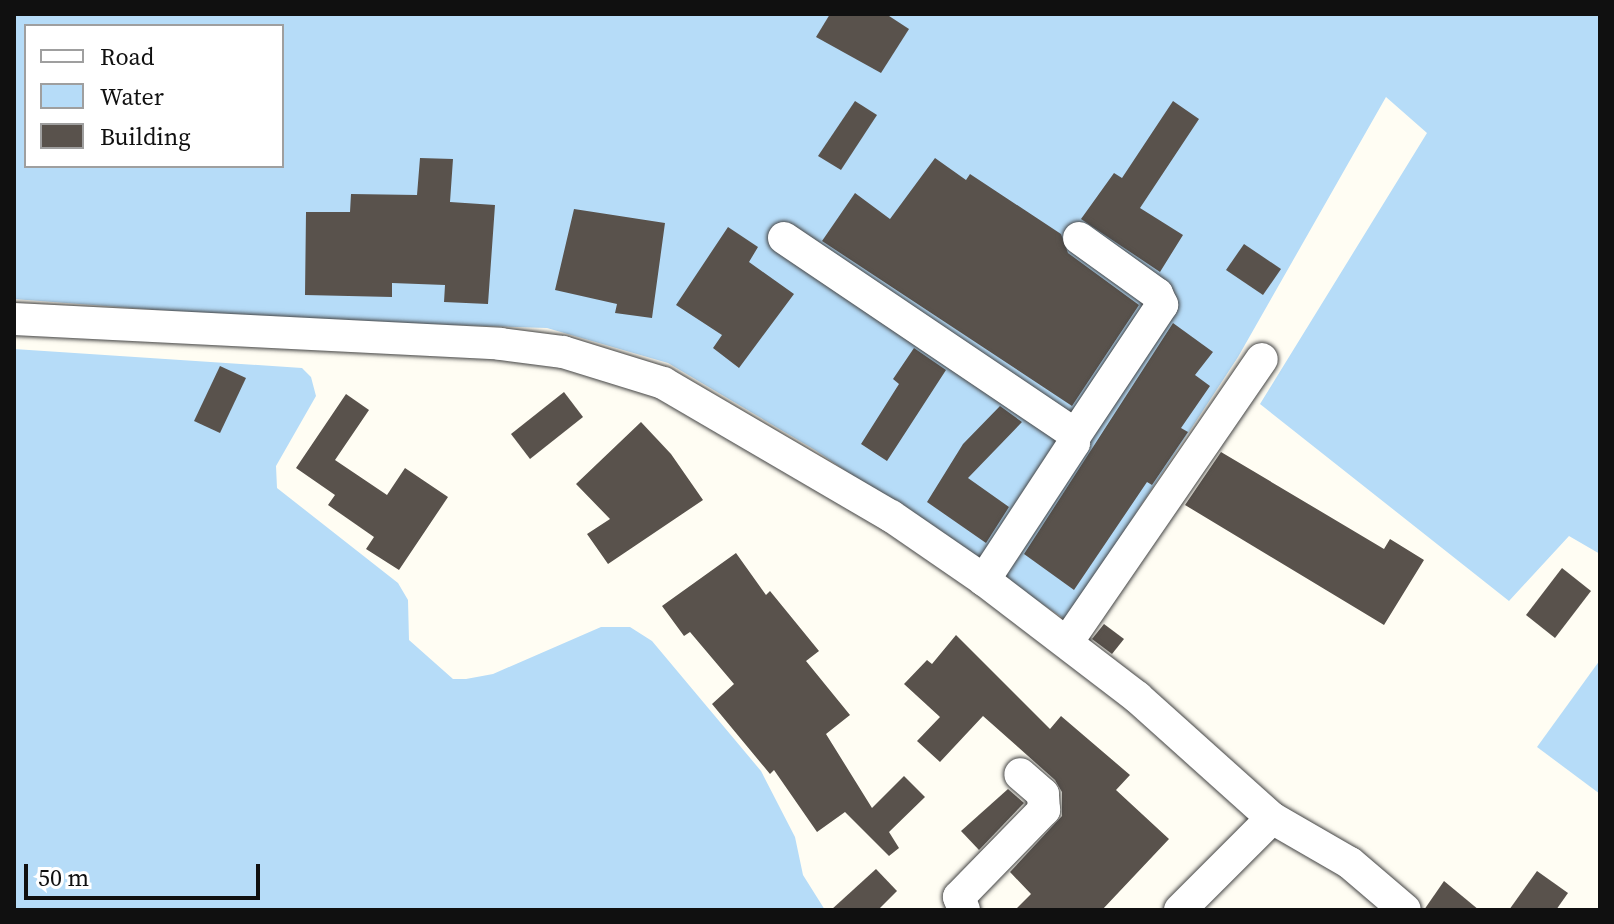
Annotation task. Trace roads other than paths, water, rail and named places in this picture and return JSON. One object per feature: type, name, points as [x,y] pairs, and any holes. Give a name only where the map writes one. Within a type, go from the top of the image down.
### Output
[{"type":"street","points":[[784,238],[1064,424],[1074,437]]},
{"type":"street","points":[[984,580],[1162,305],[1157,294],[1079,238]]},
{"type":"street","points":[[14,319],[500,344],[613,364],[725,415],[984,580],[1068,641],[1272,818],[1350,863],[1405,910]]},
{"type":"street","points":[[1068,641],[1262,359]]},
{"type":"street","points":[[964,910],[959,897],[1044,810],[1043,794],[1020,774]]},
{"type":"street","points":[[1180,910],[1272,818]]},
{"type":"water","points":[[14,14],[1600,14],[1600,554],[1569,536],[1509,601],[1260,404],[1427,133],[1386,97],[1238,357],[1066,620],[815,450],[668,363],[547,328],[287,320],[14,299]]},
{"type":"water","points":[[14,349],[302,368],[311,377],[316,396],[276,466],[277,488],[398,583],[408,600],[409,640],[453,679],[493,674],[601,627],[630,627],[652,641],[761,771],[795,837],[803,875],[825,910],[14,910]]},
{"type":"water","points":[[1600,660],[1600,794],[1537,747]]}]
